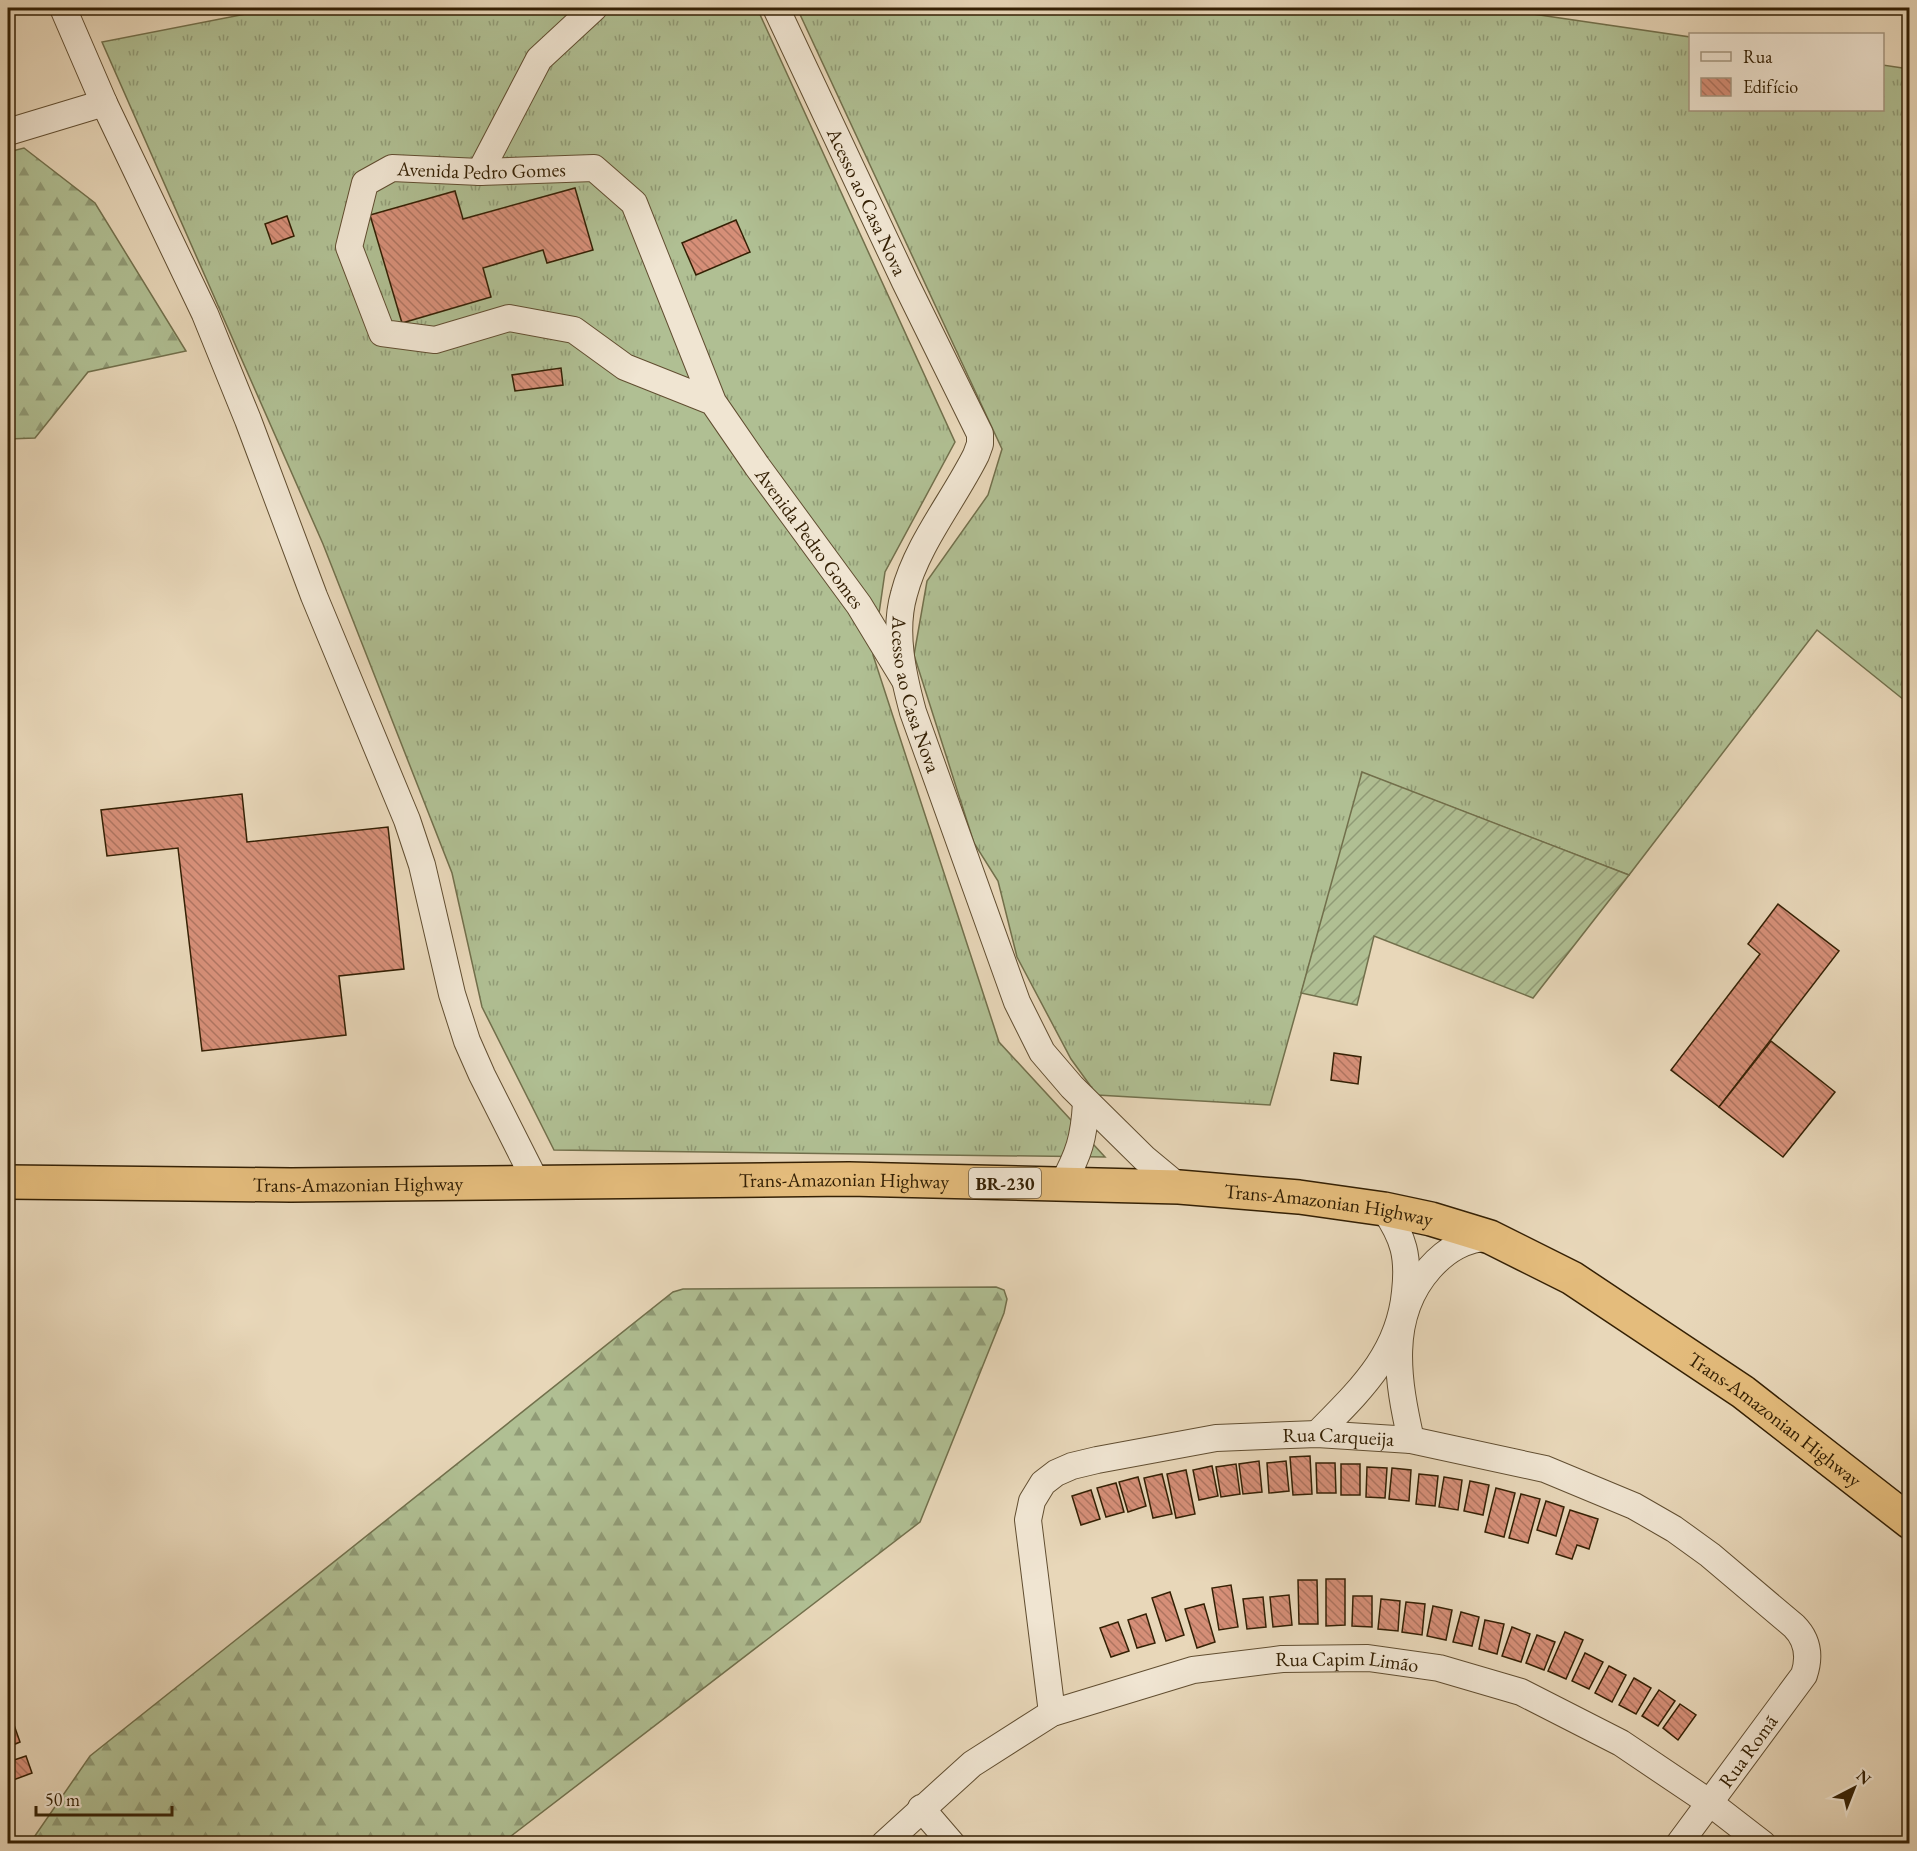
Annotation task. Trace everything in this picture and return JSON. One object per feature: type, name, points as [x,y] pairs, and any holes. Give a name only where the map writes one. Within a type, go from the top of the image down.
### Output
[{"type":"highway","name":"Trans-Amazonian Highway","points":[[8,1182],[279,1185],[849,1179],[1179,1188],[1299,1197],[1384,1209],[1490,1237],[1572,1278],[1715,1372],[1787,1424],[1910,1522]]},
{"type":"street","points":[[63,8],[104,103],[204,314],[248,420],[314,596],[407,820],[422,865],[452,994],[467,1041],[537,1184]]},
{"type":"street","points":[[480,172],[539,59],[594,8]]},
{"type":"street","name":"Acesso ao Casa Nova","points":[[776,8],[895,261],[980,434],[980,444],[976,455],[916,562],[903,596],[900,627],[904,680],[913,712],[1017,1002],[1042,1052],[1086,1103],[1179,1188]]},
{"type":"street","points":[[8,132],[104,103]]},
{"type":"street","name":"Avenida Pedro Gomes","points":[[713,402],[625,367],[574,330],[509,318],[435,340],[382,333],[349,247],[365,183],[392,168],[480,172],[594,168],[634,203],[713,402],[859,605],[904,680]]},
{"type":"street","points":[[1062,1185],[1075,1160],[1084,1132],[1086,1103]]},
{"type":"street","points":[[1384,1209],[1398,1230],[1408,1269],[1402,1320],[1400,1375],[1411,1440]]},
{"type":"street","points":[[1317,1434],[1349,1401],[1382,1361],[1424,1275],[1445,1253],[1458,1244],[1476,1238],[1490,1237]]},
{"type":"street","name":"Rua Carqueija","points":[[1052,1713],[1028,1520],[1032,1501],[1043,1483],[1056,1473],[1072,1466],[1216,1438],[1317,1434],[1411,1440],[1545,1469],[1634,1506],[1674,1529],[1710,1555],[1794,1626],[1803,1637],[1808,1654]]},
{"type":"street","name":"Rua Romã","points":[[1679,1844],[1801,1680],[1807,1667],[1808,1654]]},
{"type":"street","name":"Rua Capim Limão","points":[[884,1844],[972,1764],[1052,1713],[1193,1670],[1282,1659],[1368,1658],[1439,1668],[1521,1692],[1621,1743],[1710,1803],[1763,1844]]},
{"type":"street","points":[[921,1808],[952,1844]]},
{"type":"green space","points":[[277,8],[757,8],[955,442],[885,572],[873,655],[999,1042],[1105,1157],[554,1150],[482,1007],[452,873],[323,544],[102,42]]},
{"type":"green space","points":[[797,8],[1491,8],[1689,37],[1689,111],[1884,111],[1884,65],[1909,69],[1909,704],[1817,630],[1629,875],[1363,773],[1270,1105],[1097,1095],[1071,1059],[1017,957],[998,881],[974,843],[914,655],[927,581],[988,495],[1002,449]]},
{"type":"green space","points":[[24,148],[95,203],[186,351],[88,372],[35,438],[8,439],[8,152]]},
{"type":"green space","points":[[1362,772],[1629,875],[1533,998],[1374,936],[1357,1005],[1301,993]]},
{"type":"green space","points":[[996,1287],[1004,1290],[1007,1299],[1004,1313],[920,1522],[502,1843],[30,1843],[90,1756],[673,1292],[683,1289]]},
{"type":"building","points":[[1808,8],[1818,8],[1818,9],[1813,13]]},
{"type":"building","points":[[575,188],[593,250],[547,263],[543,250],[483,268],[491,297],[402,323],[370,215],[455,191],[463,219]]},
{"type":"building","points":[[287,216],[294,236],[272,244],[265,224]]},
{"type":"building","points":[[736,220],[750,252],[696,275],[682,243]]},
{"type":"building","points":[[561,368],[563,385],[515,391],[512,375]]},
{"type":"building","points":[[242,794],[247,842],[388,827],[404,969],[339,976],[346,1035],[202,1051],[178,848],[107,856],[101,810]]},
{"type":"building","points":[[1778,904],[1839,951],[1719,1107],[1671,1070],[1760,954],[1748,944]]},
{"type":"building","points":[[1771,1041],[1835,1092],[1783,1157],[1719,1107]]},
{"type":"building","points":[[1334,1053],[1361,1057],[1358,1084],[1331,1080]]},
{"type":"building","points":[[1310,1456],[1312,1494],[1293,1495],[1290,1457]]},
{"type":"building","points":[[1259,1461],[1262,1492],[1243,1494],[1239,1464]]},
{"type":"building","points":[[1286,1461],[1289,1491],[1269,1493],[1267,1463]]},
{"type":"building","points":[[1316,1463],[1335,1463],[1336,1493],[1317,1493]]},
{"type":"building","points":[[1236,1464],[1240,1494],[1221,1497],[1216,1467]]},
{"type":"building","points":[[1341,1464],[1360,1464],[1360,1495],[1341,1495]]},
{"type":"building","points":[[1212,1466],[1218,1496],[1199,1500],[1193,1470]]},
{"type":"building","points":[[1367,1467],[1387,1468],[1385,1498],[1366,1497]]},
{"type":"building","points":[[1392,1468],[1411,1470],[1409,1501],[1389,1499]]},
{"type":"building","points":[[1186,1470],[1195,1514],[1176,1518],[1167,1474]]},
{"type":"building","points":[[1162,1474],[1172,1514],[1153,1518],[1144,1478]]},
{"type":"building","points":[[1419,1474],[1438,1476],[1435,1506],[1416,1504]]},
{"type":"building","points":[[1138,1477],[1146,1506],[1128,1512],[1119,1482]]},
{"type":"building","points":[[1444,1477],[1462,1480],[1458,1510],[1439,1507]]},
{"type":"building","points":[[1470,1481],[1489,1485],[1483,1515],[1464,1511]]},
{"type":"building","points":[[1116,1483],[1124,1512],[1106,1517],[1097,1488]]},
{"type":"building","points":[[1496,1488],[1515,1493],[1504,1537],[1485,1532]]},
{"type":"building","points":[[1091,1490],[1100,1519],[1081,1525],[1072,1496]]},
{"type":"building","points":[[1521,1494],[1540,1499],[1528,1543],[1509,1538]]},
{"type":"building","points":[[1546,1501],[1564,1507],[1556,1536],[1537,1530]]},
{"type":"building","points":[[1570,1510],[1598,1519],[1589,1549],[1577,1545],[1572,1559],[1556,1554]]},
{"type":"building","points":[[1326,1579],[1345,1579],[1345,1625],[1326,1626]]},
{"type":"building","points":[[1298,1580],[1317,1580],[1318,1624],[1299,1624]]},
{"type":"building","points":[[1231,1585],[1238,1627],[1219,1630],[1212,1588]]},
{"type":"building","points":[[1170,1592],[1184,1635],[1166,1641],[1152,1598]]},
{"type":"building","points":[[1289,1595],[1292,1625],[1273,1627],[1270,1597]]},
{"type":"building","points":[[1353,1596],[1372,1596],[1372,1627],[1352,1626]]},
{"type":"building","points":[[1263,1597],[1266,1627],[1247,1629],[1243,1599]]},
{"type":"building","points":[[1381,1599],[1400,1601],[1398,1631],[1378,1629]]},
{"type":"building","points":[[1406,1602],[1425,1604],[1422,1635],[1402,1632]]},
{"type":"building","points":[[1204,1604],[1215,1642],[1197,1648],[1185,1609]]},
{"type":"building","points":[[1433,1606],[1452,1610],[1446,1640],[1427,1636]]},
{"type":"building","points":[[1461,1612],[1479,1617],[1472,1646],[1453,1642]]},
{"type":"building","points":[[1146,1614],[1155,1643],[1137,1648],[1128,1620]]},
{"type":"building","points":[[1485,1620],[1504,1624],[1497,1654],[1479,1649]]},
{"type":"building","points":[[1118,1622],[1129,1651],[1111,1657],[1100,1628]]},
{"type":"building","points":[[1512,1627],[1530,1634],[1521,1662],[1502,1656]]},
{"type":"building","points":[[1565,1632],[1583,1640],[1566,1679],[1548,1671]]},
{"type":"building","points":[[1537,1635],[1555,1642],[1544,1670],[1526,1663]]},
{"type":"building","points":[[1585,1653],[1603,1662],[1589,1689],[1572,1681]]},
{"type":"building","points":[[1609,1666],[1626,1675],[1612,1702],[1595,1693]]},
{"type":"building","points":[[1634,1678],[1651,1688],[1636,1714],[1619,1705]]},
{"type":"building","points":[[1659,1690],[1675,1701],[1658,1726],[1642,1716]]},
{"type":"building","points":[[1680,1704],[1696,1715],[1678,1740],[1663,1728]]},
{"type":"building","points":[[14,1725],[20,1742],[8,1747],[8,1727]]},
{"type":"building","points":[[26,1756],[32,1773],[8,1782],[8,1762]]}]
